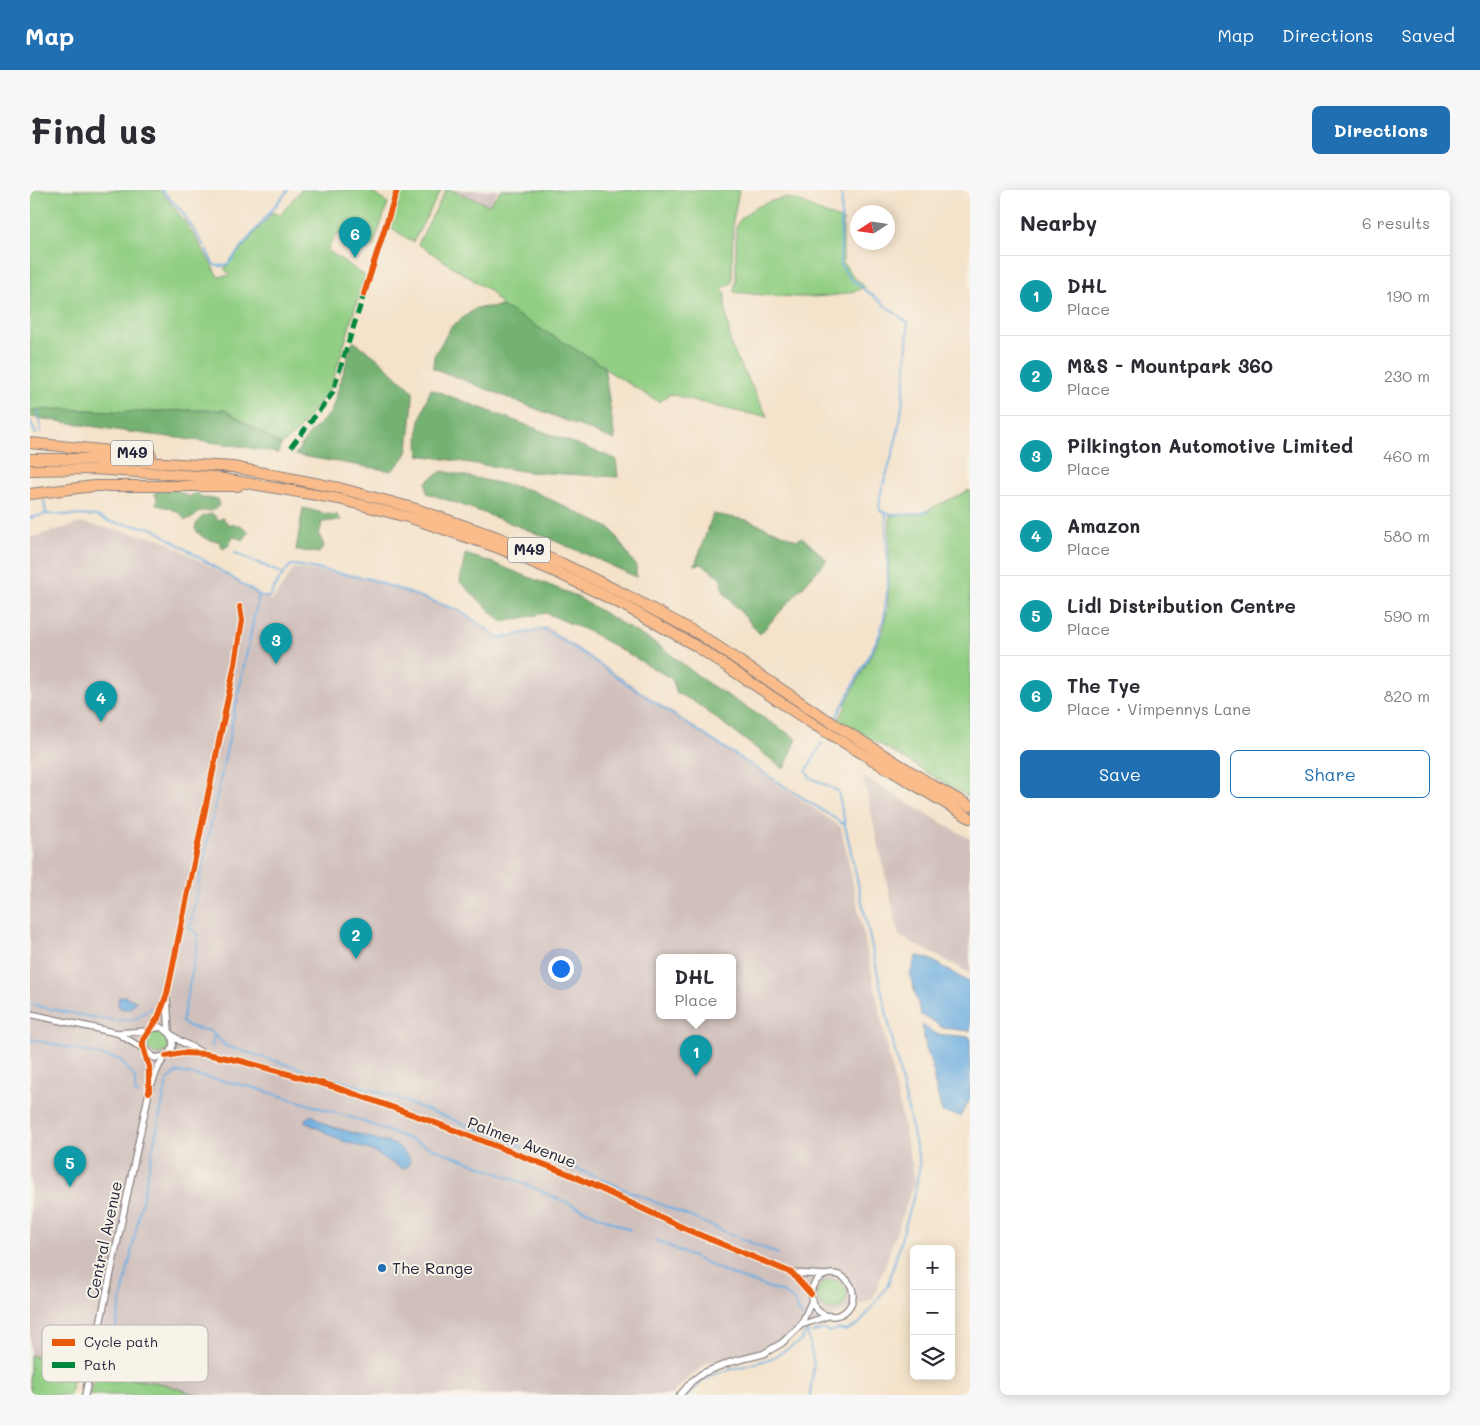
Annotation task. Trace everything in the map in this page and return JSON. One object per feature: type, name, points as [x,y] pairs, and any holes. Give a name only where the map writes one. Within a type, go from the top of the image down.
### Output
[{"type":"highway","name":"M49","points":[[30,444],[201,460],[339,488],[413,508],[497,537],[563,564],[699,634],[818,714],[934,786],[970,806]]},
{"type":"highway","name":"M49","points":[[30,459],[176,462],[233,467]]},
{"type":"highway","name":"M49","points":[[30,470],[93,469],[178,474],[212,477],[268,486],[339,499],[412,518],[496,547],[558,573],[623,605],[696,646],[813,724],[970,818]]},
{"type":"highway","name":"M49","points":[[30,494],[94,486],[268,486]]},
{"type":"street","points":[[364,294],[398,190]]},
{"type":"street","points":[[149,1092],[149,1067],[143,1040],[158,1018],[167,994],[235,664],[242,620],[240,607]]},
{"type":"street","points":[[149,1092],[159,1066],[173,1047],[174,1041],[170,1033],[167,994]]},
{"type":"street","points":[[30,1014],[117,1033],[150,1030],[160,1027],[187,1045],[206,1054]]},
{"type":"street","points":[[117,1033],[155,1058],[182,1052],[206,1054]]},
{"type":"street","name":"Palmer Avenue","points":[[206,1054],[241,1061],[334,1087],[425,1119],[569,1174],[688,1230],[792,1273],[811,1297]]},
{"type":"street","name":"Central Avenue","points":[[101,1325],[149,1092]]},
{"type":"street","points":[[680,1395],[692,1381],[703,1373],[731,1362],[772,1350],[801,1325],[828,1316],[838,1315],[849,1306],[852,1293],[850,1286],[843,1278],[832,1274],[792,1273]]},
{"type":"street","points":[[801,1325],[815,1283],[826,1275]]},
{"type":"street","points":[[811,1297],[817,1309],[828,1316]]},
{"type":"street","name":"Central Avenue","points":[[86,1395],[89,1382]]},
{"type":"shaded area","points":[[452,190],[498,190],[490,205]]},
{"type":"shaded area","points":[[81,523],[161,539],[272,601],[294,568],[370,579],[460,611],[504,639],[546,626],[841,827],[915,1180],[873,1299],[757,1350],[707,1363],[675,1390],[672,1395],[197,1395],[164,1384],[151,1382],[208,1382],[208,1325],[42,1325],[42,1359],[30,1355],[30,538]]},
{"type":"shaded area","points":[[863,777],[970,839],[970,973],[899,936]]},
{"type":"green space","points":[[30,190],[160,190],[192,232],[218,277],[230,275],[224,269],[273,212],[279,216],[301,190],[368,190],[388,203],[373,247],[337,234],[327,250],[365,276],[331,387],[296,433],[281,445],[250,425],[189,410],[133,412],[63,409],[30,410]]},
{"type":"green space","points":[[402,190],[441,190],[413,242],[390,227]]},
{"type":"green space","points":[[446,190],[451,190],[489,205],[501,190],[739,190],[733,222],[732,283],[722,288],[725,293],[731,346],[767,416],[730,410],[670,394],[659,402],[502,306],[490,291],[418,244]]},
{"type":"green space","points":[[786,198],[799,201],[823,213],[843,220],[843,263],[865,287],[851,292],[819,297],[734,292],[736,280],[736,227],[739,221],[757,207]]},
{"type":"green space","points":[[502,306],[604,366],[615,440],[433,368],[434,356],[451,327],[476,308]]},
{"type":"green space","points":[[353,341],[377,358],[413,391],[407,452],[392,471],[295,455],[309,434],[331,412]]},
{"type":"green space","points":[[431,389],[616,459],[618,477],[528,472],[419,455],[418,436],[420,421]]},
{"type":"green space","points":[[63,409],[133,412],[225,410],[281,445],[278,453],[30,417],[30,410]]},
{"type":"green space","points":[[442,471],[531,490],[611,529],[636,566],[636,577],[533,532],[427,493],[426,482]]},
{"type":"green space","points":[[177,490],[188,497],[197,493],[203,498],[218,499],[219,505],[213,510],[200,511],[194,517],[185,520],[177,511],[156,505],[157,498],[154,493]]},
{"type":"green space","points":[[970,490],[970,798],[838,719],[846,707],[845,705],[883,632],[888,606],[890,515],[917,515]]},
{"type":"green space","points":[[303,508],[337,515],[341,520],[322,522],[319,535],[324,545],[319,553],[296,550]]},
{"type":"green space","points":[[213,514],[218,520],[223,518],[229,525],[240,525],[249,532],[243,540],[233,536],[229,545],[223,549],[219,541],[205,538],[195,528],[201,518]]},
{"type":"green space","points":[[713,514],[747,520],[797,540],[802,537],[827,560],[760,634],[724,593],[720,577],[702,564],[695,565]]},
{"type":"green space","points":[[465,554],[488,561],[574,595],[661,647],[706,682],[797,739],[784,769],[693,701],[677,693],[672,679],[590,632],[546,613],[502,622],[460,582]]},
{"type":"green space","points":[[158,1032],[168,1039],[169,1043],[162,1053],[158,1054],[148,1047],[147,1043],[154,1033]]},
{"type":"green space","points":[[832,1280],[843,1284],[847,1295],[843,1306],[832,1310],[821,1306],[817,1295],[821,1284]]},
{"type":"green space","points":[[30,1355],[42,1359],[42,1382],[72,1382],[70,1395],[30,1395]]},
{"type":"green space","points":[[94,1382],[151,1382],[164,1384],[197,1395],[103,1394],[89,1395]]},
{"type":"water","points":[[916,956],[928,958],[970,983],[970,1031],[943,1028],[921,1015],[910,975]]},
{"type":"water","points":[[123,996],[136,1001],[130,1009],[120,1008],[118,1005],[119,997]]},
{"type":"water","points":[[922,1025],[936,1034],[970,1037],[970,1099],[961,1116],[942,1112]]},
{"type":"water","points":[[314,1116],[326,1125],[396,1145],[410,1159],[409,1165],[401,1168],[372,1151],[335,1138],[305,1122],[305,1119]]},
{"type":"waterway","points":[[162,190],[182,212],[204,246]]},
{"type":"waterway","points":[[206,250],[214,265],[222,266],[228,264],[288,190]]},
{"type":"waterway","points":[[842,190],[840,264],[851,279],[908,323],[901,411],[895,446],[881,493],[880,511],[891,514],[929,511]]},
{"type":"waterway","points":[[38,411],[41,432]]},
{"type":"waterway","points":[[30,421],[36,434]]},
{"type":"waterway","points":[[44,501],[46,514]]},
{"type":"waterway","points":[[30,518],[46,514],[97,516],[110,522],[152,528],[263,597],[270,597],[276,584],[285,572],[291,565],[295,565],[370,579],[460,611],[500,638],[544,629],[667,711],[845,825],[920,1164],[915,1192],[888,1285],[860,1323],[846,1331],[839,1329],[828,1332],[823,1329],[812,1333]]},
{"type":"waterway","points":[[836,718],[879,636],[884,618],[888,582],[886,514]]},
{"type":"waterway","points":[[235,553],[283,574]]},
{"type":"waterway","points":[[259,594],[190,926],[190,929],[198,934],[198,941],[182,1022],[187,1026],[210,1031],[226,1046],[378,1092],[449,1118],[556,1160],[778,1254]]},
{"type":"waterway","points":[[822,743],[806,772],[811,778],[838,791],[845,824]]},
{"type":"waterway","points":[[30,1004],[83,1016],[113,1020],[134,1019],[150,1008]]},
{"type":"waterway","points":[[212,1047],[214,1035]]},
{"type":"waterway","points":[[30,1039],[121,1060],[135,1078],[135,1092],[138,1095]]},
{"type":"waterway","points":[[116,1325],[167,1081],[179,1072],[252,1087],[359,1120],[511,1178],[630,1230]]},
{"type":"waterway","points":[[656,1240],[733,1275],[784,1293],[794,1301],[802,1317]]},
{"type":"waterway","points":[[807,1330],[814,1364],[810,1395]]},
{"type":"waterway","points":[[688,1395],[703,1381],[718,1373],[770,1359],[801,1341],[807,1330]]},
{"type":"marked path","points":[[291,447],[332,394],[364,294]]},
{"type":"cycle path","points":[[364,294],[397,190]]},
{"type":"cycle path","points":[[149,1092],[149,1067],[143,1047],[143,1040],[158,1018],[167,994],[235,664],[242,620],[240,607]]},
{"type":"cycle path","points":[[166,1056],[182,1053],[206,1054],[241,1061],[335,1087],[425,1119],[569,1174],[688,1230],[792,1273],[811,1294]]},
{"type":"place","name":"The Tye","points":[[355,258]]},
{"type":"place","name":"Pilkington Automotive Limited","points":[[276,664]]},
{"type":"place","name":"Amazon","points":[[101,722]]},
{"type":"place","name":"M&S - Mountpark 360","points":[[356,959]]},
{"type":"place","name":"DHL","points":[[696,1076]]},
{"type":"place","name":"Lidl Distribution Centre","points":[[70,1187]]},
{"type":"place","name":"The Range","points":[[382,1268]]}]
